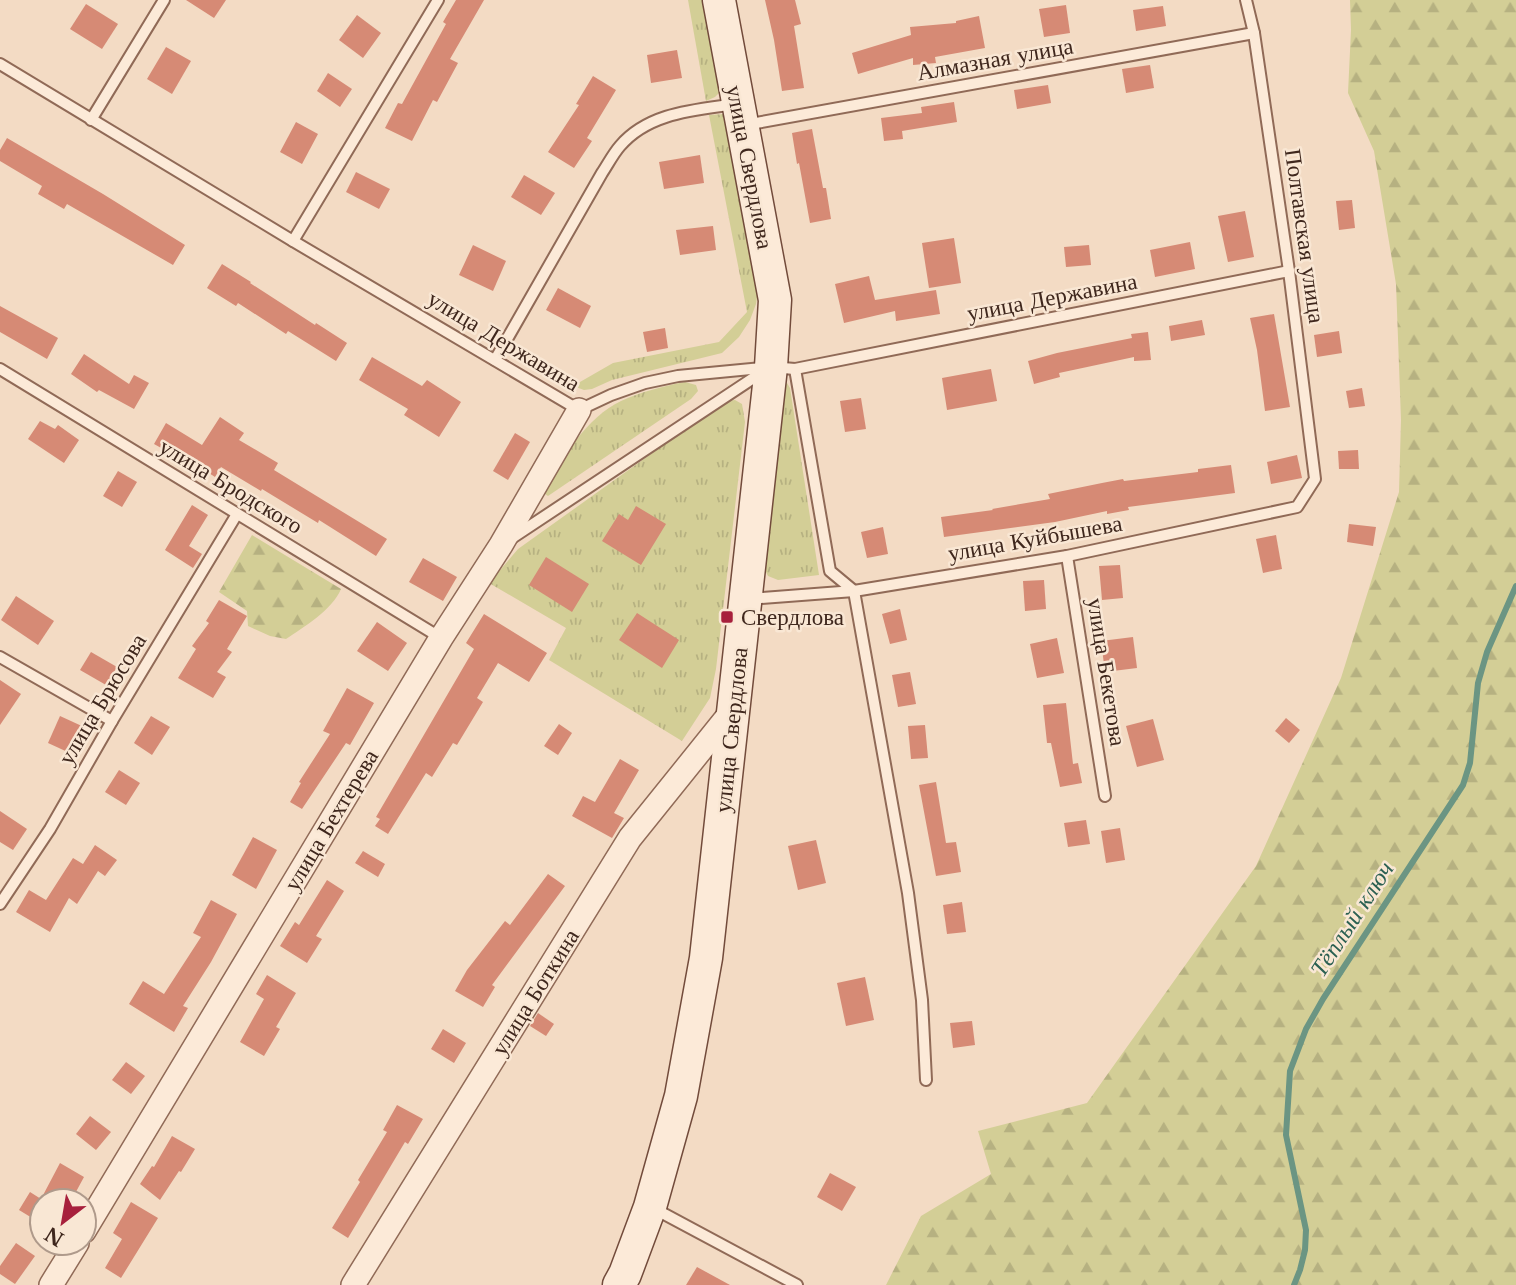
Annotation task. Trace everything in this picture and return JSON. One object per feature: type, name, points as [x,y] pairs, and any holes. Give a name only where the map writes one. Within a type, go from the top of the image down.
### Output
[{"type":"street","name":"улица Свердлова","points":[[619,1285],[650,1207],[681,1096],[706,958],[745,600],[783,368],[775,300],[719,0]]},
{"type":"street","name":"улица Бехтерева","points":[[98,1208],[441,638],[501,545],[579,410]]},
{"type":"street","name":"улица Боткина","points":[[353,1285],[630,838],[733,710]]},
{"type":"street","points":[[51,1285],[68,1257]]},
{"type":"lane","points":[[91,120],[164,0]]},
{"type":"lane","points":[[293,241],[438,0]]},
{"type":"lane","name":"Полтавская улица","points":[[1246,0],[1254,33],[1289,271],[1315,479]]},
{"type":"lane","name":"Алмазная улица","points":[[495,360],[602,173],[620,145],[644,125],[675,114],[740,115],[1254,33]]},
{"type":"lane","name":"улица Державина","points":[[0,64],[579,410],[645,383],[678,376],[783,368],[1289,271]]},
{"type":"lane","points":[[501,545],[783,368],[830,571],[854,591],[908,892],[922,1000],[926,1080]]},
{"type":"lane","name":"улица Бродского","points":[[0,369],[441,638]]},
{"type":"lane","name":"улица Куйбышева","points":[[745,600],[854,591],[1067,555],[1297,507],[1315,479]]},
{"type":"lane","name":"улица Брюсова","points":[[0,904],[50,829],[237,514]]},
{"type":"lane","name":"улица Бекетова","points":[[1067,555],[1105,796]]},
{"type":"lane","points":[[0,657],[112,721]]},
{"type":"lane","points":[[650,1207],[797,1285]]},
{"type":"green space","points":[[688,0],[706,0],[721,91],[706,101]]},
{"type":"green space","points":[[1350,0],[1516,0],[1516,1285],[886,1285],[921,1216],[991,1174],[978,1131],[1087,1103],[1256,866],[1341,678],[1399,492],[1401,420],[1396,284],[1374,151],[1348,93]]},
{"type":"green space","points":[[724,114],[729,121],[758,291],[750,320],[739,337],[722,353],[612,380],[592,389],[584,390],[573,386],[613,363],[719,342],[747,312],[709,115]]},
{"type":"green space","points":[[685,382],[696,385],[698,391],[691,399],[548,496],[542,492],[576,440],[597,417],[621,401],[660,387]]},
{"type":"green space","points":[[787,383],[790,388],[819,575],[778,580],[768,576],[763,566],[780,386]]},
{"type":"green space","points":[[735,400],[742,404],[745,422],[716,669],[710,698],[682,741],[549,660],[566,628],[489,583],[518,549],[725,401]]},
{"type":"green space","points":[[252,535],[341,589],[324,611],[286,639],[270,636],[248,626],[247,611],[219,592]]},
{"type":"building","points":[[186,0],[226,0],[214,18]]},
{"type":"building","points":[[456,0],[484,0],[450,59],[458,63],[437,102],[433,100],[412,141],[385,128],[398,103],[402,104],[446,24],[443,22]]},
{"type":"building","points":[[765,0],[795,0],[801,24],[794,26],[804,88],[782,91]]},
{"type":"building","points":[[86,4],[118,24],[102,49],[70,29]]},
{"type":"building","points":[[1066,5],[1070,33],[1044,37],[1039,9]]},
{"type":"building","points":[[1163,6],[1166,26],[1136,31],[1133,10]]},
{"type":"building","points":[[357,15],[381,33],[363,58],[339,40]]},
{"type":"building","points":[[979,16],[985,48],[935,57],[936,63],[913,65],[913,58],[858,74],[852,53],[911,35],[910,27],[956,23]]},
{"type":"building","points":[[166,47],[191,61],[172,94],[147,79]]},
{"type":"building","points":[[677,50],[682,78],[651,83],[647,55]]},
{"type":"building","points":[[1150,65],[1154,88],[1126,93],[1122,69]]},
{"type":"building","points":[[328,73],[352,89],[340,107],[317,91]]},
{"type":"building","points":[[593,76],[616,90],[587,138],[592,141],[574,168],[548,152],[579,105],[576,104]]},
{"type":"building","points":[[1048,85],[1051,103],[1017,109],[1014,90]]},
{"type":"building","points":[[954,102],[957,122],[902,131],[903,139],[884,141],[881,118],[922,113],[921,107]]},
{"type":"building","points":[[296,122],[318,134],[302,164],[280,152]]},
{"type":"building","points":[[812,129],[831,219],[810,223],[792,133]]},
{"type":"building","points":[[7,138],[185,245],[173,265],[67,204],[64,209],[38,194],[42,186],[0,161],[0,150]]},
{"type":"building","points":[[700,155],[704,183],[664,189],[659,162]]},
{"type":"building","points":[[356,172],[390,189],[379,209],[346,192]]},
{"type":"building","points":[[524,175],[555,193],[541,215],[511,197]]},
{"type":"building","points":[[1352,200],[1355,228],[1339,230],[1336,201]]},
{"type":"building","points":[[1245,211],[1254,257],[1228,262],[1218,216]]},
{"type":"building","points":[[713,226],[716,250],[680,255],[676,230]]},
{"type":"building","points":[[954,238],[961,283],[929,288],[922,243]]},
{"type":"building","points":[[1190,242],[1195,269],[1155,277],[1150,250]]},
{"type":"building","points":[[473,245],[506,261],[493,291],[459,275]]},
{"type":"building","points":[[1089,245],[1091,265],[1066,267],[1064,247]]},
{"type":"building","points":[[222,264],[347,343],[336,361],[288,331],[286,334],[238,303],[236,306],[207,288]]},
{"type":"building","points":[[869,276],[875,300],[936,290],[940,314],[896,321],[895,311],[844,323],[835,284]]},
{"type":"building","points":[[558,288],[591,306],[580,328],[546,310]]},
{"type":"building","points":[[0,306],[58,338],[47,359],[0,332]]},
{"type":"building","points":[[1274,314],[1290,407],[1265,411],[1250,318]]},
{"type":"building","points":[[1202,320],[1205,335],[1171,341],[1169,326]]},
{"type":"building","points":[[665,328],[668,348],[647,352],[643,332]]},
{"type":"building","points":[[1339,331],[1342,353],[1317,357],[1314,335]]},
{"type":"building","points":[[1148,332],[1151,360],[1134,361],[1134,357],[1059,373],[1060,377],[1034,384],[1028,361]]},
{"type":"building","points":[[84,354],[129,384],[134,375],[149,383],[134,409],[99,390],[97,392],[71,374]]},
{"type":"building","points":[[372,357],[422,386],[427,380],[461,402],[439,437],[404,415],[408,409],[359,380]]},
{"type":"building","points":[[991,369],[997,401],[947,410],[942,378]]},
{"type":"building","points":[[1362,388],[1365,406],[1349,408],[1346,391]]},
{"type":"building","points":[[861,398],[866,429],[845,432],[840,401]]},
{"type":"building","points":[[220,417],[244,433],[239,440],[278,463],[274,470],[387,539],[376,556],[319,520],[318,523],[221,467],[215,477],[174,450],[172,454],[154,444],[166,423],[202,445]]},
{"type":"building","points":[[40,421],[55,429],[58,425],[79,440],[64,463],[28,439]]},
{"type":"building","points":[[515,433],[530,442],[508,480],[493,471]]},
{"type":"building","points":[[1358,450],[1359,469],[1339,469],[1338,451]]},
{"type":"building","points":[[1297,455],[1302,478],[1271,484],[1267,462]]},
{"type":"building","points":[[1231,465],[1235,493],[1128,507],[1129,510],[1107,514],[1107,511],[1055,522],[944,537],[941,517],[1050,499],[1048,494],[1123,479],[1198,472],[1198,469]]},
{"type":"building","points":[[118,471],[137,482],[122,507],[103,496]]},
{"type":"building","points":[[192,505],[208,515],[189,546],[202,554],[193,568],[165,550]]},
{"type":"building","points":[[636,506],[666,524],[641,565],[602,541],[619,514],[628,520]]},
{"type":"building","points":[[1349,524],[1376,527],[1373,546],[1347,542]]},
{"type":"building","points":[[883,527],[888,554],[867,558],[861,532]]},
{"type":"building","points":[[1276,535],[1282,569],[1263,573],[1256,539]]},
{"type":"building","points":[[546,557],[589,584],[572,612],[529,585]]},
{"type":"building","points":[[423,558],[457,577],[443,601],[409,582]]},
{"type":"building","points":[[1120,565],[1123,598],[1102,600],[1099,566]]},
{"type":"building","points":[[1044,580],[1046,609],[1025,611],[1023,581]]},
{"type":"building","points":[[16,596],[54,621],[38,645],[1,620]]},
{"type":"building","points":[[219,600],[247,616],[227,649],[232,652],[217,672],[226,677],[213,698],[178,678],[196,649],[192,646],[209,623],[206,621]]},
{"type":"building","points":[[900,609],[907,640],[890,644],[882,614]]},
{"type":"building","points":[[637,613],[679,640],[662,668],[619,640]]},
{"type":"building","points":[[484,614],[547,653],[529,682],[498,663],[477,698],[483,702],[457,745],[453,743],[432,777],[426,773],[388,834],[375,826],[380,819],[376,817],[474,649],[466,643]]},
{"type":"building","points":[[377,622],[407,643],[388,671],[357,651]]},
{"type":"building","points":[[1133,637],[1137,668],[1105,672],[1101,641]]},
{"type":"building","points":[[1057,638],[1064,673],[1037,678],[1030,644]]},
{"type":"building","points":[[91,652],[117,667],[106,685],[80,670]]},
{"type":"building","points":[[910,672],[916,704],[898,707],[892,675]]},
{"type":"building","points":[[0,680],[21,694],[0,725]]},
{"type":"building","points":[[347,688],[374,703],[350,745],[346,743],[302,809],[290,802],[301,783],[299,782],[330,734],[323,731]]},
{"type":"building","points":[[1066,703],[1073,764],[1078,763],[1082,783],[1060,787],[1051,743],[1047,743],[1043,705]]},
{"type":"building","points":[[60,716],[84,727],[72,754],[48,743]]},
{"type":"building","points":[[151,716],[170,727],[152,755],[134,743]]},
{"type":"building","points":[[1286,718],[1300,730],[1289,743],[1275,731]]},
{"type":"building","points":[[1153,719],[1164,760],[1137,767],[1126,726]]},
{"type":"building","points":[[559,724],[572,733],[558,755],[544,746]]},
{"type":"building","points":[[925,725],[928,758],[911,759],[908,726]]},
{"type":"building","points":[[620,759],[639,770],[614,813],[624,818],[612,838],[572,816],[583,796],[595,802]]},
{"type":"building","points":[[119,770],[140,783],[126,805],[105,792]]},
{"type":"building","points":[[936,782],[946,843],[956,842],[961,872],[936,876],[919,785]]},
{"type":"building","points":[[0,811],[27,829],[13,850],[0,842]]},
{"type":"building","points":[[1086,820],[1090,844],[1068,847],[1064,823]]},
{"type":"building","points":[[1120,828],[1125,860],[1106,863],[1101,831]]},
{"type":"building","points":[[253,837],[277,850],[256,889],[232,875]]},
{"type":"building","points":[[816,840],[826,883],[798,890],[788,846]]},
{"type":"building","points":[[95,845],[117,860],[105,876],[98,871],[77,904],[69,898],[50,932],[16,912],[29,890],[46,900],[73,858],[83,864]]},
{"type":"building","points":[[363,851],[385,864],[378,877],[355,863]]},
{"type":"building","points":[[548,874],[565,886],[492,985],[495,987],[483,1007],[455,991],[467,970],[505,921],[510,925]]},
{"type":"building","points":[[327,880],[344,891],[316,936],[322,939],[307,963],[280,946],[295,922],[299,925]]},
{"type":"building","points":[[211,900],[237,914],[183,1006],[188,1008],[174,1032],[129,1004],[143,981],[164,994],[201,937],[193,933]]},
{"type":"building","points":[[962,902],[966,932],[947,934],[943,905]]},
{"type":"building","points":[[267,975],[296,993],[276,1027],[280,1029],[264,1056],[240,1042],[264,999],[256,994]]},
{"type":"building","points":[[865,977],[874,1020],[846,1026],[837,983]]},
{"type":"building","points":[[538,1013],[554,1024],[546,1036],[530,1026]]},
{"type":"building","points":[[972,1021],[975,1045],[953,1048],[950,1023]]},
{"type":"building","points":[[443,1029],[466,1043],[454,1063],[431,1049]]},
{"type":"building","points":[[126,1062],[145,1076],[131,1094],[112,1080]]},
{"type":"building","points":[[397,1105],[423,1119],[408,1144],[405,1142],[348,1238],[332,1228],[387,1132],[383,1130]]},
{"type":"building","points":[[90,1116],[111,1132],[96,1150],[76,1134]]},
{"type":"building","points":[[172,1136],[195,1149],[160,1200],[140,1184],[152,1166],[154,1167]]},
{"type":"building","points":[[60,1163],[84,1177],[79,1187],[47,1187]]},
{"type":"building","points":[[830,1173],[856,1187],[842,1211],[817,1197]]},
{"type":"building","points":[[28,1195],[28,1215],[19,1210]]},
{"type":"building","points":[[131,1202],[158,1218],[121,1278],[105,1268],[122,1239],[113,1233]]},
{"type":"building","points":[[16,1243],[28,1251],[28,1257],[34,1257],[15,1284],[0,1274],[0,1266]]},
{"type":"building","points":[[697,1267],[730,1285],[686,1285]]},
{"type":"waterway","name":"Тёплый ключ","points":[[1294,1285],[1305,1250],[1306,1230],[1286,1135],[1290,1071],[1306,1029],[1323,999],[1463,785],[1470,763],[1478,683],[1487,652],[1516,586]]},
{"type":"place","name":"Свердлова","points":[[727,617]]}]
